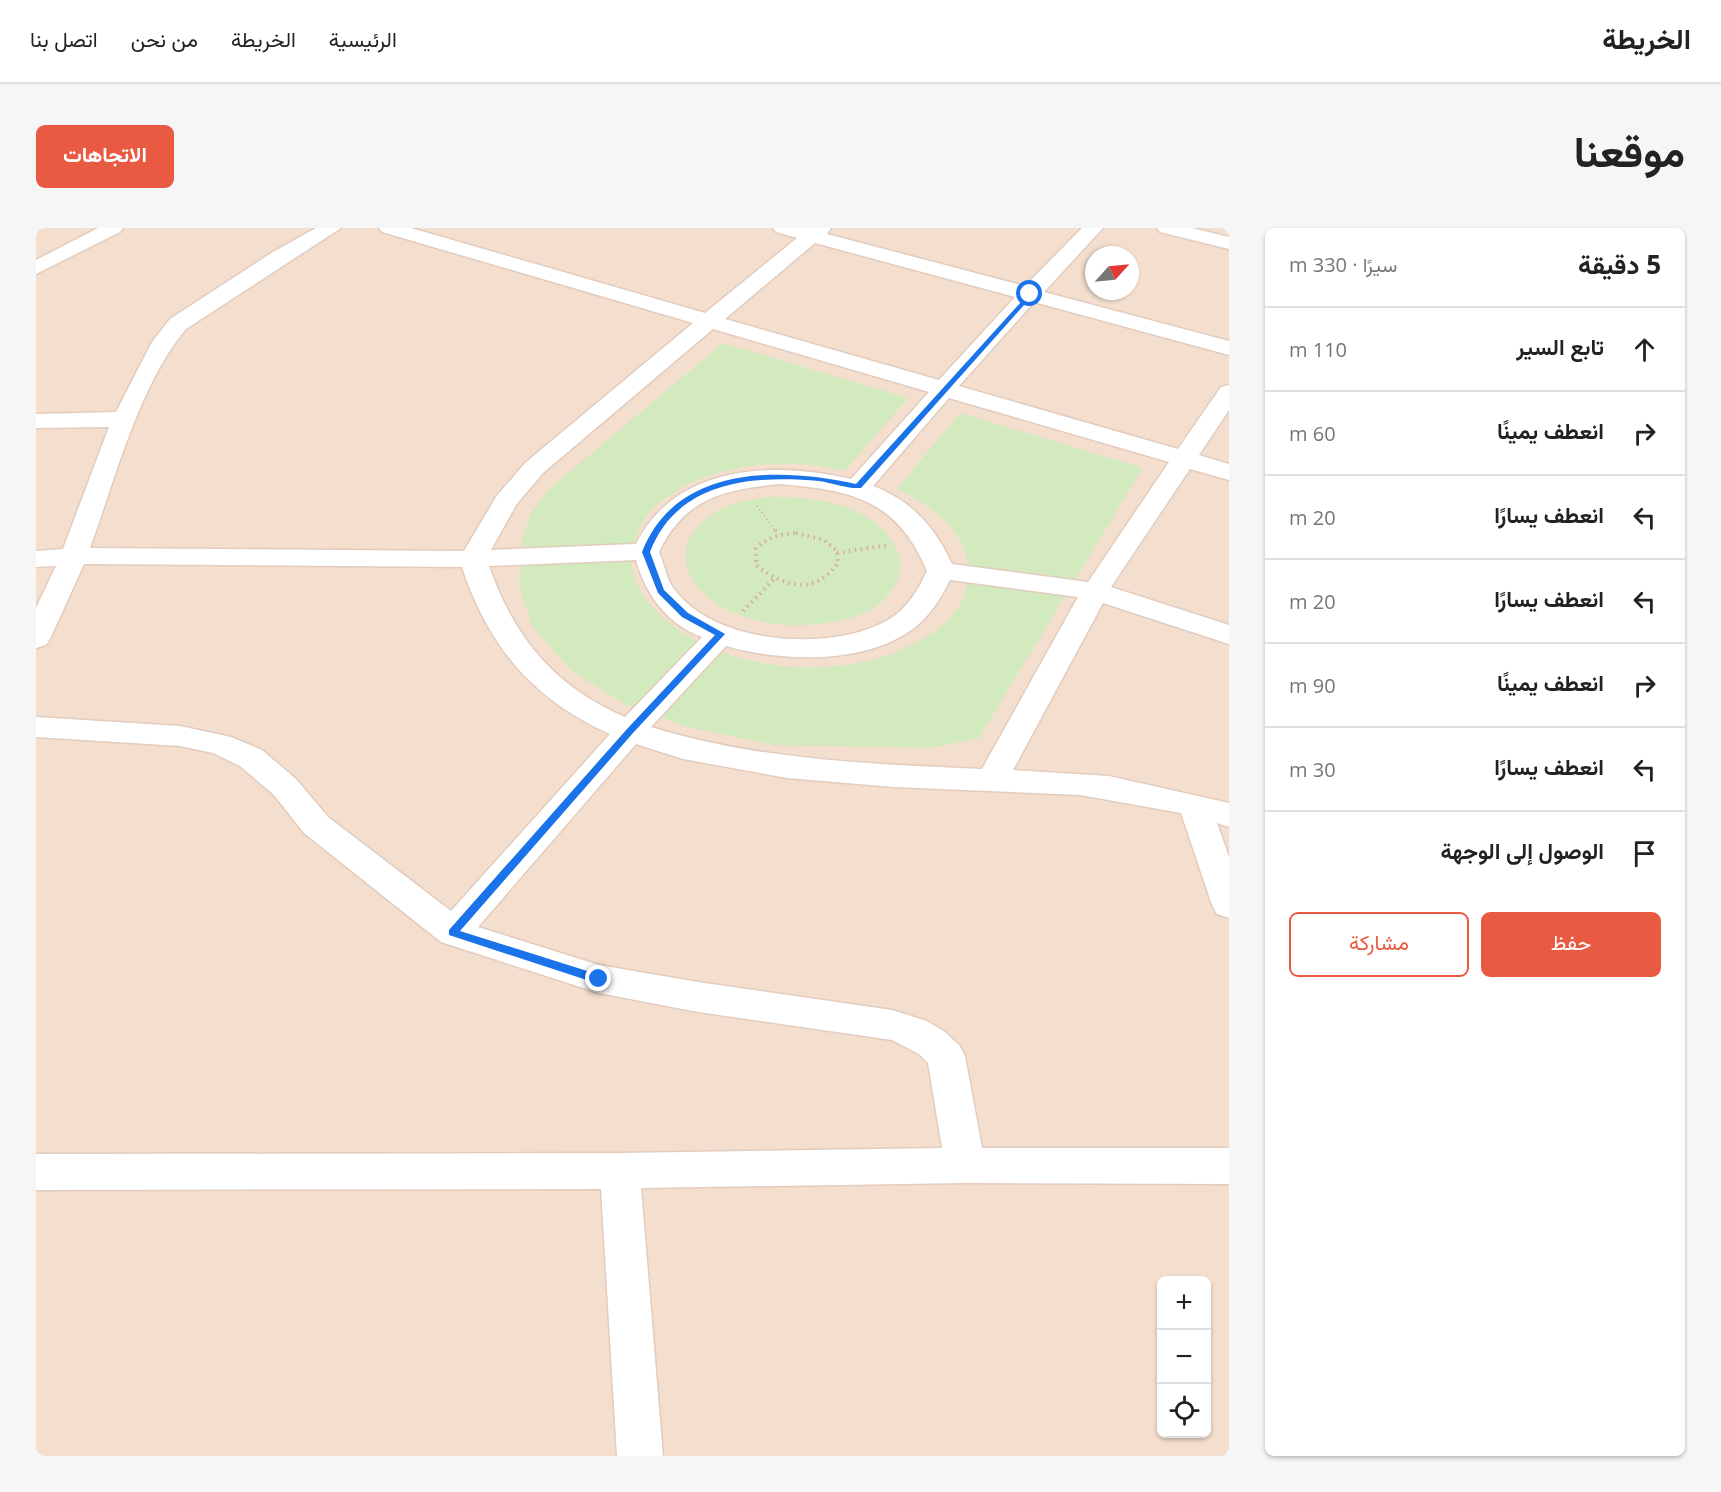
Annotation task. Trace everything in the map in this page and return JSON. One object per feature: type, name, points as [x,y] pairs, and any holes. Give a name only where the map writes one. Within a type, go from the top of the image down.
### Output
[{"type":"street","points":[[36,268],[113,228]]},
{"type":"street","points":[[36,639],[74,556],[124,419],[164,342],[177,324],[203,304],[330,228]]},
{"type":"street","points":[[389,228],[1229,472]]},
{"type":"street","points":[[783,228],[816,232],[1030,294],[1229,348]]},
{"type":"street","points":[[858,487],[1030,294],[1093,228]]},
{"type":"street","points":[[1167,228],[1229,243]]},
{"type":"street","points":[[816,232],[534,468],[505,502],[473,559],[492,610],[518,649],[549,683],[590,714],[630,731],[720,757],[823,769],[991,781],[1091,785],[1194,805],[1229,815]]},
{"type":"street","points":[[991,781],[1095,591],[1229,392]]},
{"type":"street","points":[[36,421],[124,419]]},
{"type":"street","points":[[779,476],[823,479],[858,487],[897,507],[922,529],[936,554],[941,571],[924,606],[897,628],[859,643],[813,650],[765,646],[728,626],[685,615],[661,591],[646,552],[652,537],[669,512],[698,493],[736,480],[779,476]]},
{"type":"street","points":[[36,559],[74,556],[473,559],[646,552]]},
{"type":"street","points":[[941,571],[1095,591],[1229,635]]},
{"type":"street","points":[[453,932],[630,731],[728,626]]},
{"type":"street","points":[[36,727],[180,736],[220,744],[251,758],[285,787],[316,825],[453,932],[599,979],[698,997],[843,1016],[892,1025],[914,1032],[932,1043],[945,1056],[965,1165]]},
{"type":"street","points":[[1194,805],[1229,905]]},
{"type":"street","points":[[36,1172],[620,1171],[965,1165],[1229,1166]]},
{"type":"street","points":[[620,1171],[640,1456]]},
{"type":"path","points":[[755,503],[778,535]]},
{"type":"path","points":[[778,535],[809,535],[831,545],[839,561],[836,570],[823,579],[802,584],[774,579],[756,565],[754,557],[762,542],[778,535]]},
{"type":"path","points":[[837,553],[895,545]]},
{"type":"path","points":[[728,626],[774,579]]},
{"type":"shaded area","points":[[36,228],[1229,228],[1229,1456],[36,1456]]},
{"type":"green space","points":[[723,343],[908,398],[845,471],[786,464],[725,471],[682,488],[650,511],[638,531],[632,554],[633,571],[638,586],[658,613],[687,635],[720,651],[758,662],[797,667],[836,666],[874,659],[909,647],[939,628],[950,618],[963,600],[967,586],[967,562],[962,544],[939,515],[897,489],[960,413],[1143,468],[979,738],[932,748],[774,745],[687,727],[626,705],[572,671],[532,626],[519,585],[522,541],[530,515],[548,490]]},
{"type":"green space","points":[[767,497],[820,500],[854,510],[869,518],[882,529],[893,543],[899,556],[901,566],[899,576],[891,592],[878,605],[862,614],[814,625],[782,625],[750,619],[719,605],[695,584],[688,571],[687,544],[695,530],[714,513],[736,504]]},
{"type":"route","points":[[599,979],[453,932],[630,731],[721,634],[685,615],[661,591],[646,552],[652,537],[669,512],[698,493],[736,480],[779,476],[823,479],[858,487],[1030,294]]}]
